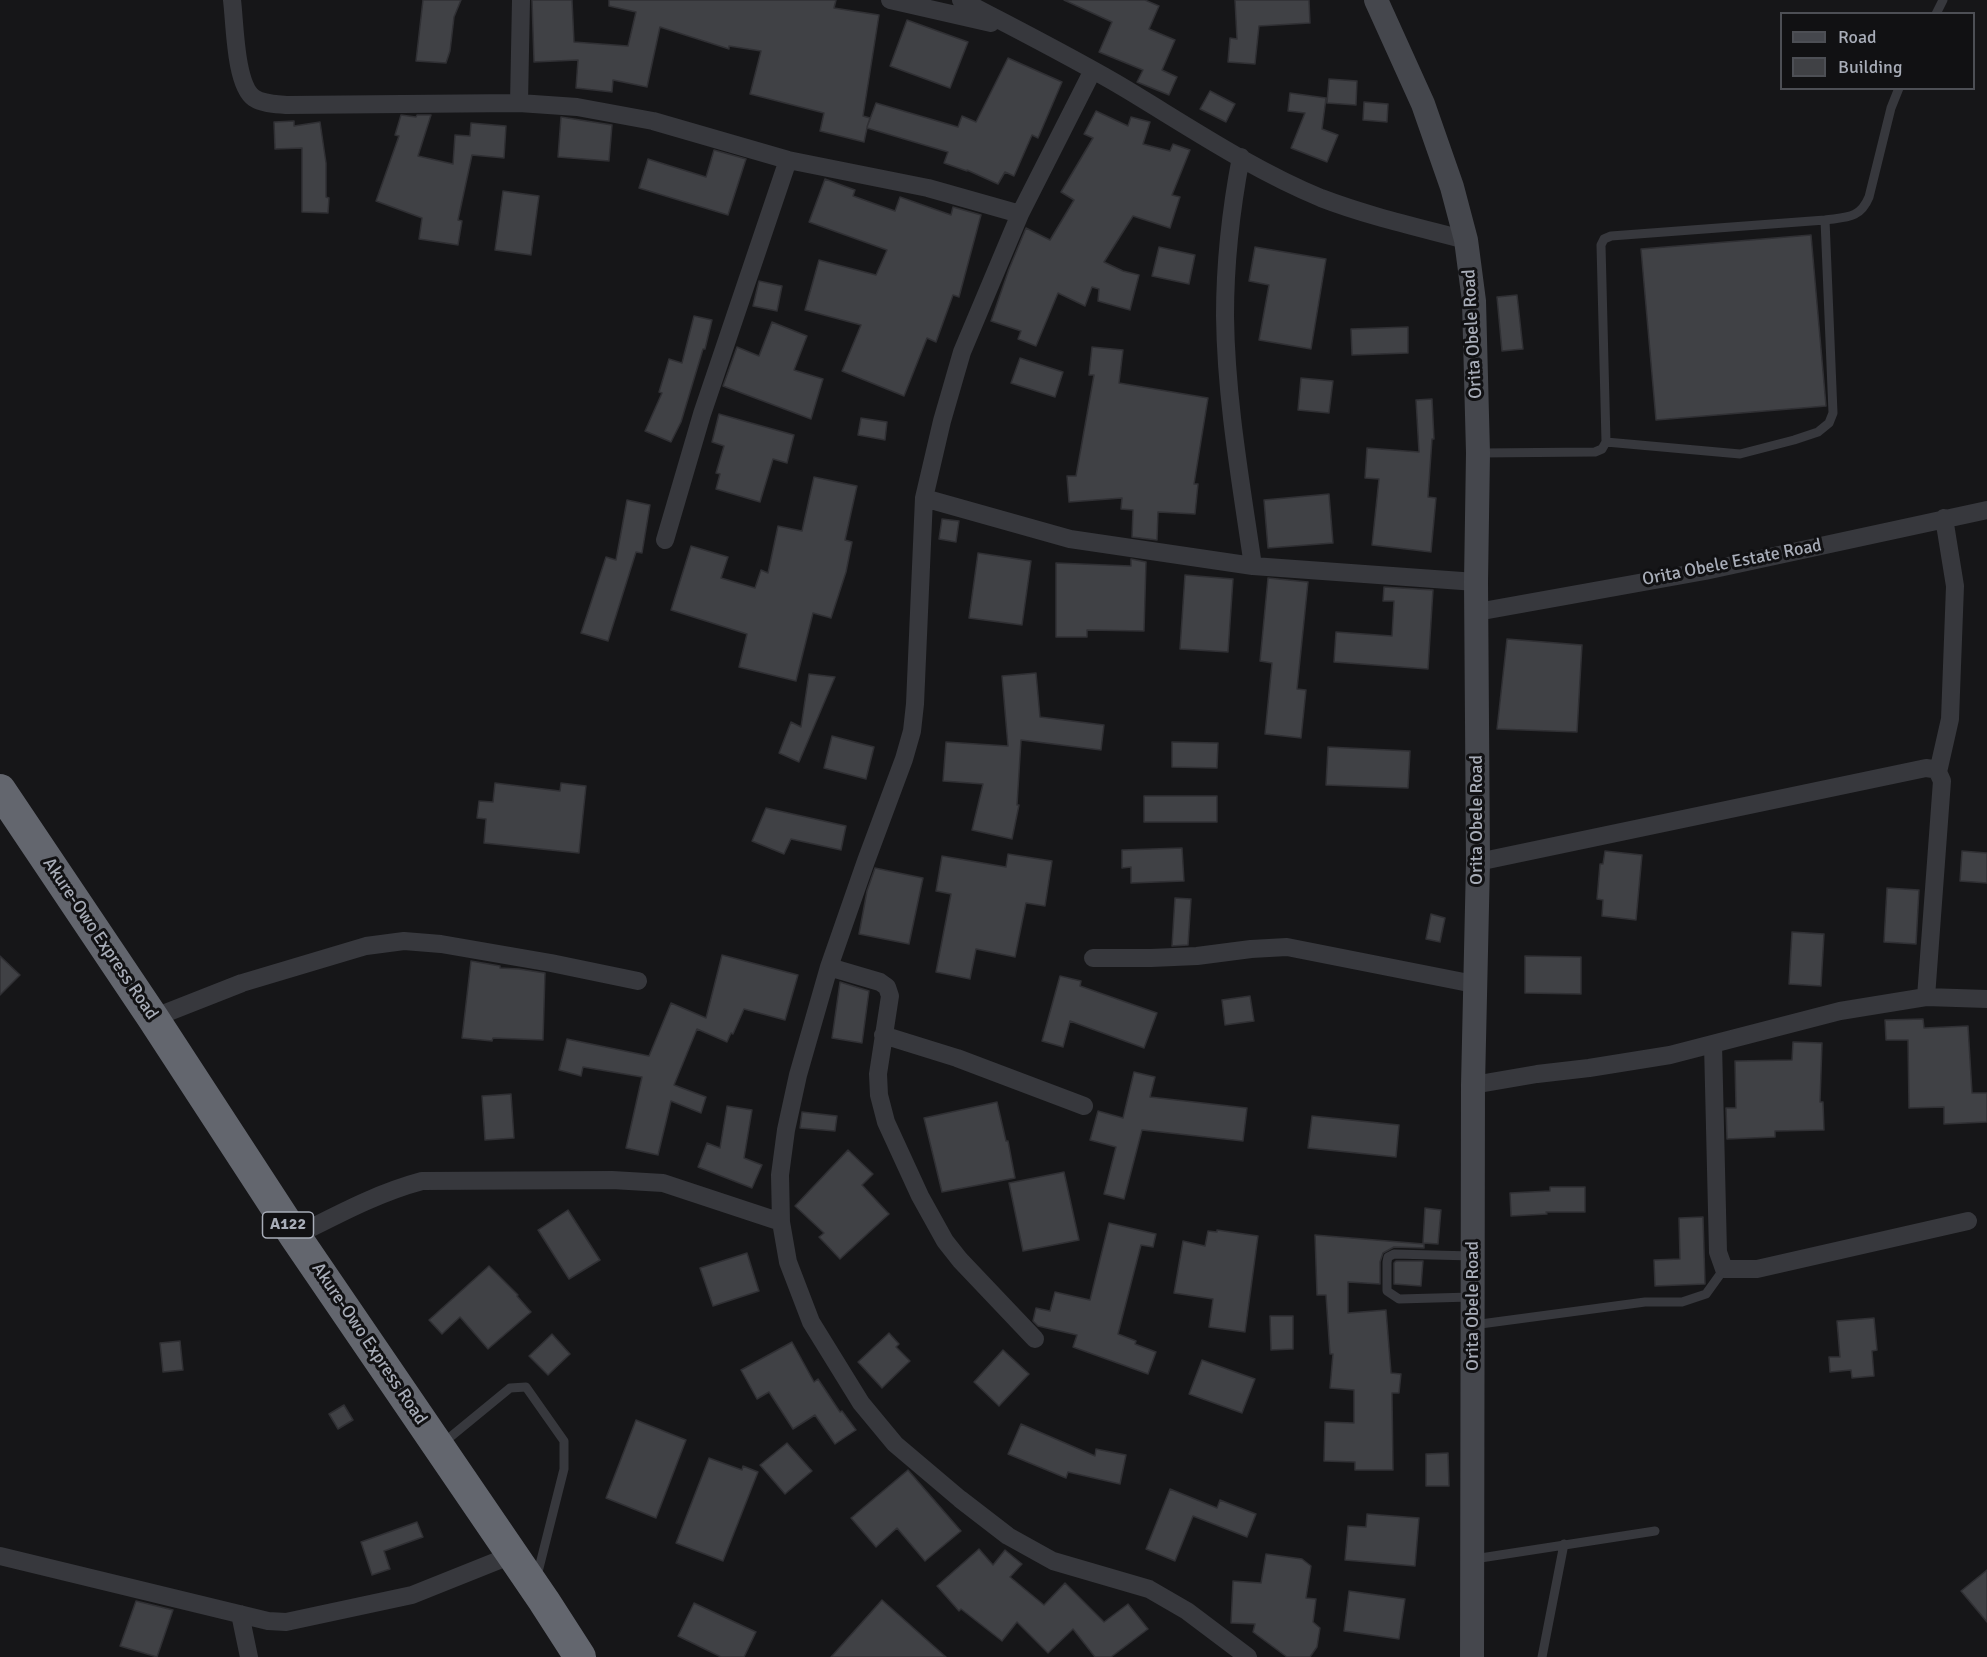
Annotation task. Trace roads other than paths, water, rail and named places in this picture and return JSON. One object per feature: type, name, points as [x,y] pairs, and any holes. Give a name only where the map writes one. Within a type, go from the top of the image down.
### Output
[{"type":"highway","name":"Akure-Owo Express Road","points":[[0,790],[153,1018],[295,1236],[534,1587],[579,1657]]},
{"type":"main road","name":"Orita Obele Road","points":[[1376,0],[1423,104],[1452,187],[1466,240],[1474,301],[1478,453],[1476,582],[1478,862],[1473,1085],[1473,1657]]},
{"type":"street","points":[[232,0],[240,76],[245,88],[255,99],[268,103],[286,105],[519,103],[577,107],[653,121],[788,160],[928,188],[1020,214]]},
{"type":"street","points":[[519,103],[521,0]]},
{"type":"street","points":[[890,0],[1013,27]]},
{"type":"street","points":[[961,0],[1093,70],[1241,157],[1321,198],[1374,216],[1466,240]]},
{"type":"street","points":[[1093,70],[1020,214],[962,352],[942,421],[924,498],[912,731],[829,967],[798,1075],[786,1130],[780,1174],[781,1222],[788,1262],[810,1322],[861,1403],[895,1444],[960,1500],[1008,1536],[1053,1561],[1149,1589],[1187,1611],[1248,1657]]},
{"type":"street","points":[[1241,157],[1233,201],[1225,315],[1235,448],[1253,566]]},
{"type":"street","points":[[665,540],[702,414],[788,160]]},
{"type":"street","points":[[924,498],[1070,539],[1253,566],[1476,582]]},
{"type":"street","name":"Orita Obele Estate Road","points":[[1477,612],[1705,571],[1987,510]]},
{"type":"street","points":[[1926,997],[1941,781],[1938,772],[1950,719],[1955,586],[1944,518]]},
{"type":"street","points":[[1478,862],[1926,768],[1938,772]]},
{"type":"street","points":[[153,1018],[242,983],[366,946],[404,941],[441,944],[518,957],[638,981]]},
{"type":"street","points":[[1093,958],[1197,956],[1287,947],[1474,984]]},
{"type":"street","points":[[829,967],[880,982],[887,987],[890,996],[878,1074],[879,1095],[886,1122],[920,1196],[945,1241],[1035,1340]]},
{"type":"street","points":[[1473,1085],[1670,1055],[1840,1011],[1926,997],[1987,999]]},
{"type":"street","points":[[883,1035],[957,1058],[1084,1106]]},
{"type":"street","points":[[1713,1044],[1718,1252],[1724,1269],[1757,1269],[1968,1221]]},
{"type":"street","points":[[295,1236],[378,1195],[422,1181],[588,1180],[663,1183],[781,1222]]},
{"type":"street","points":[[0,1556],[268,1621],[286,1622],[412,1595],[512,1555]]},
{"type":"street","points":[[240,1614],[249,1657]]},
{"type":"lane","points":[[1478,453],[1595,452],[1606,442],[1601,245],[1604,239],[1611,236],[1825,220],[1856,215],[1865,208],[1869,197],[1891,108],[1898,90]]},
{"type":"lane","points":[[1606,442],[1740,454],[1802,438],[1818,432],[1829,423],[1833,413],[1825,220]]},
{"type":"lane","points":[[1473,1256],[1394,1254],[1388,1257],[1387,1262],[1387,1291],[1399,1299],[1473,1297]]},
{"type":"lane","points":[[1473,1325],[1645,1302],[1682,1302],[1706,1294],[1724,1269]]},
{"type":"lane","points":[[439,1447],[510,1388],[526,1387],[564,1441],[564,1469],[534,1587]]},
{"type":"lane","points":[[1472,1560],[1655,1531]]},
{"type":"lane","points":[[1542,1657],[1564,1544]]}]
